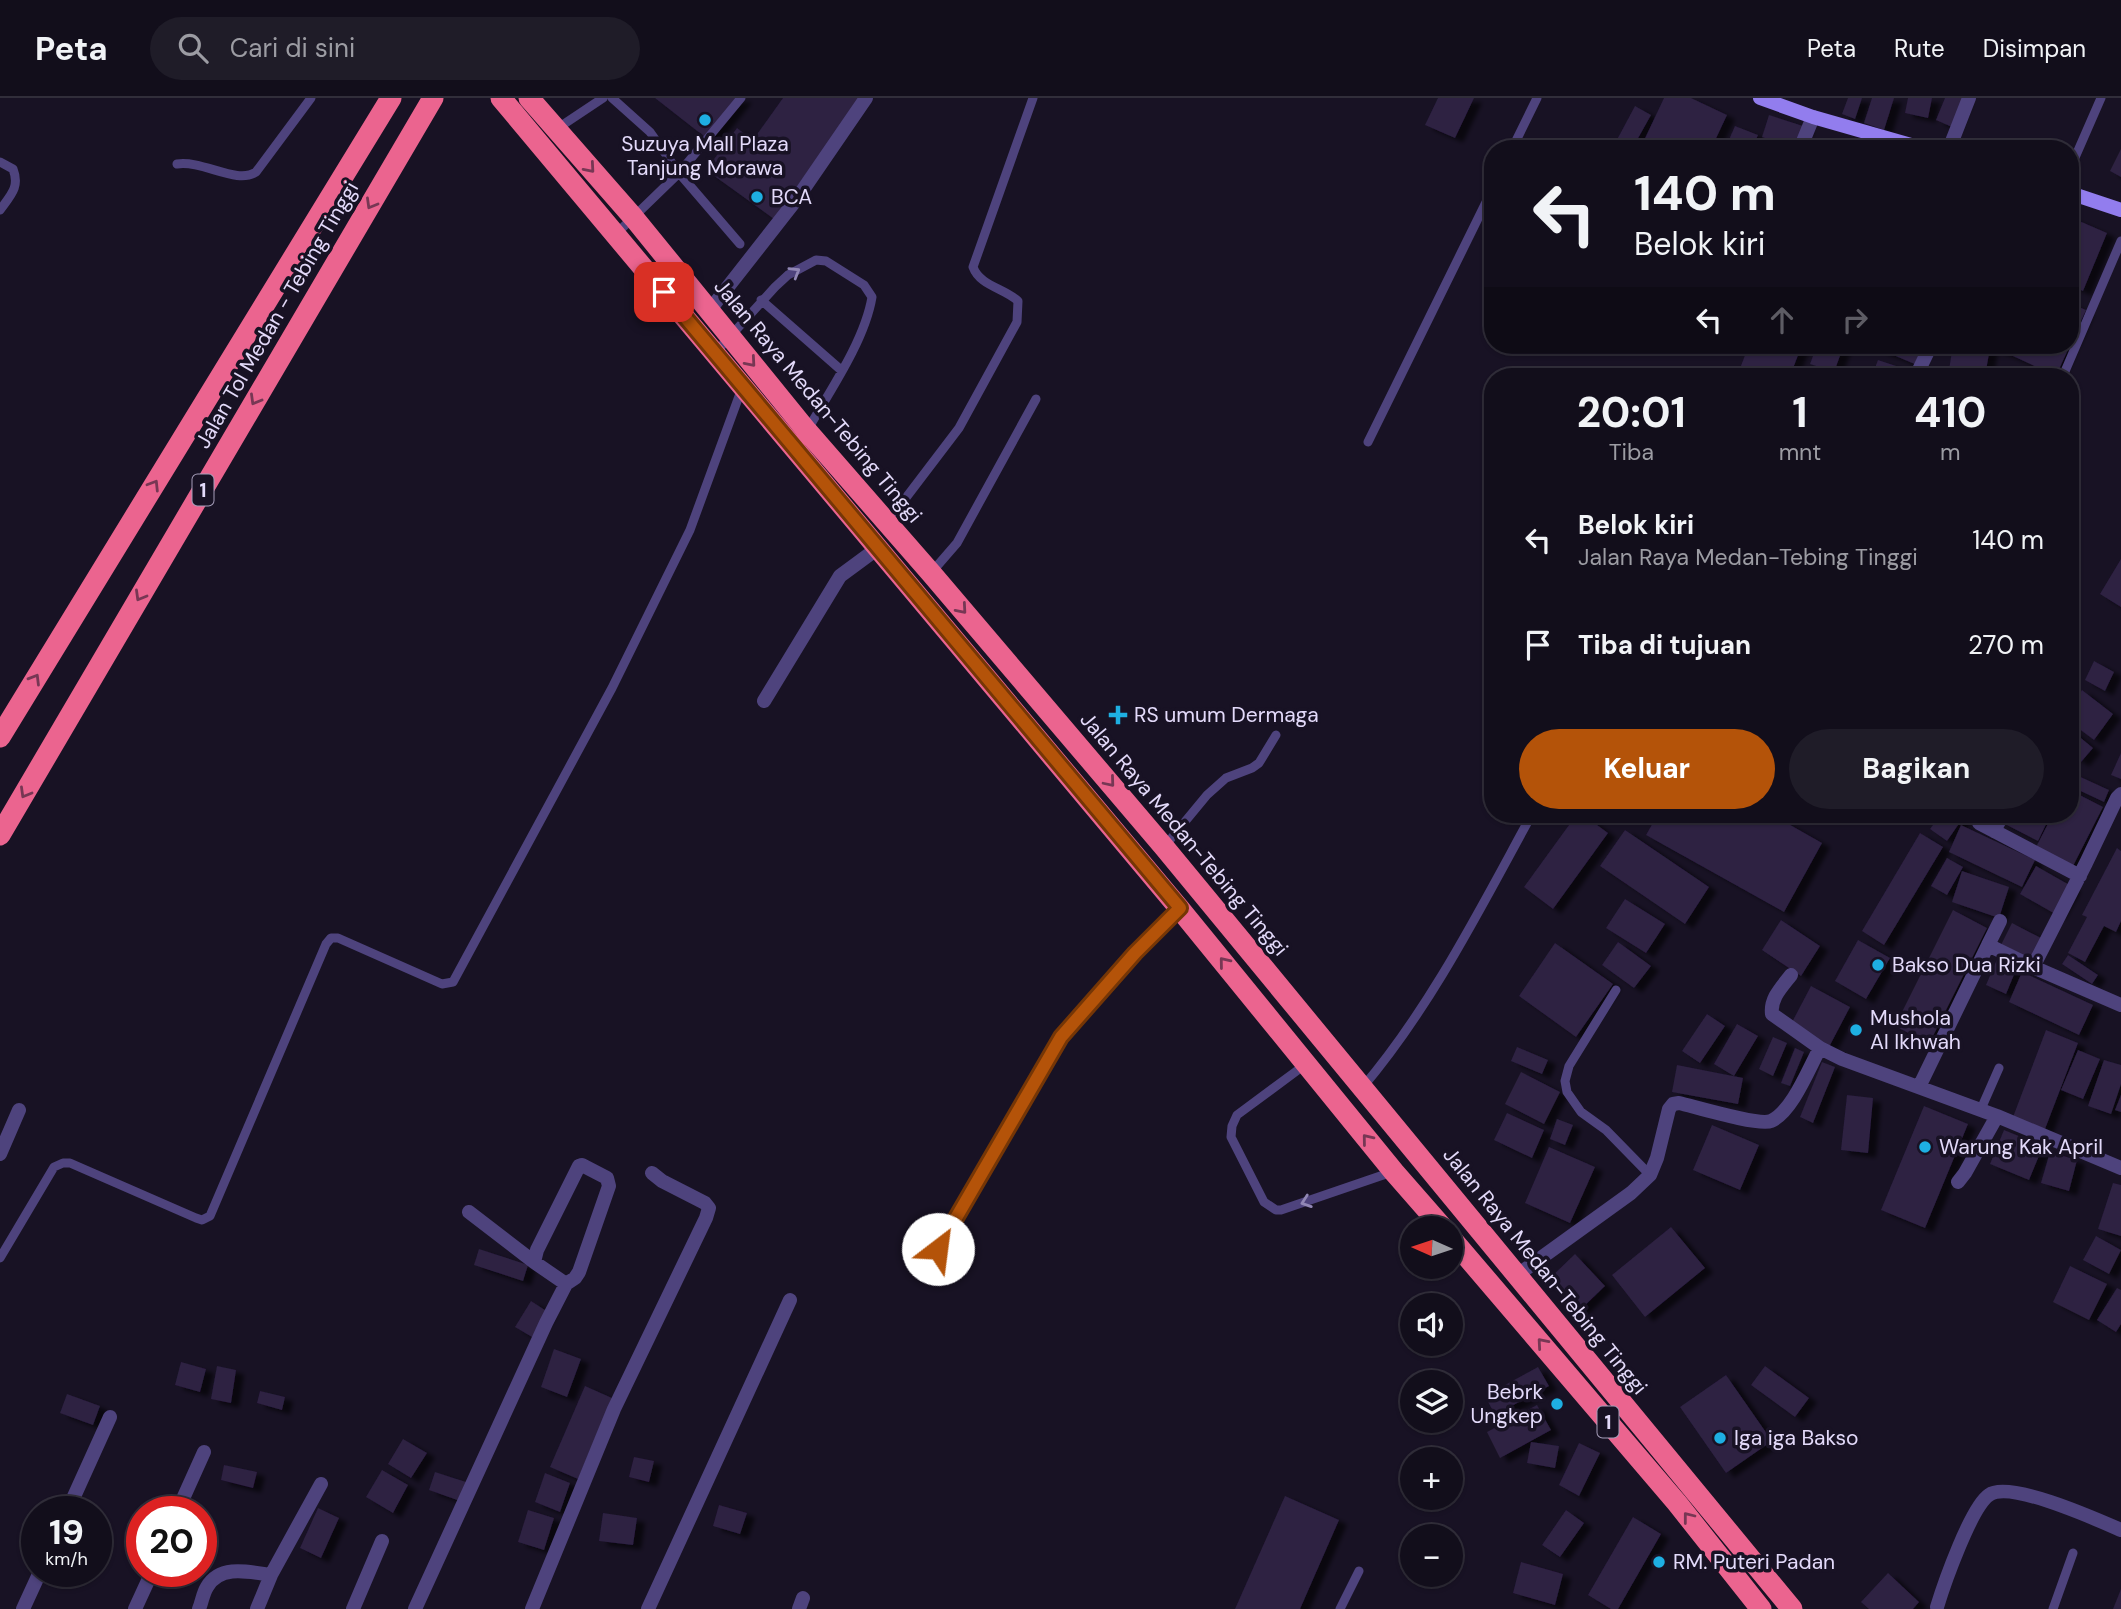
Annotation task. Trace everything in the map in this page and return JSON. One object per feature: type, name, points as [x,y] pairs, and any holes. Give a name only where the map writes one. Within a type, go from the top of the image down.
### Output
[{"type":"highway","name":"Jalan Tol Medan - Tebing Tinggi","points":[[0,737],[391,98]]},
{"type":"highway","name":"Jalan Tol Medan - Tebing Tinggi","points":[[0,835],[433,98]]},
{"type":"highway","name":"Jalan Raya Medan-Tebing Tinggi","points":[[501,98],[616,234],[723,344],[800,438],[878,548],[1180,908],[1432,1216]]},
{"type":"highway","name":"Jalan Raya Medan-Tebing Tinggi","points":[[529,98],[634,218],[709,311],[743,385],[886,520],[1164,847],[1792,1609]]},
{"type":"highway","name":"1","points":[[1463,1252],[1677,1503],[1761,1609]]},
{"type":"main road","points":[[1760,98],[1813,117],[1894,140]]},
{"type":"main road","points":[[2079,196],[2121,210]]},
{"type":"street","points":[[709,311],[796,200],[866,98]]},
{"type":"street","points":[[1953,140],[1969,98]]},
{"type":"street","points":[[1804,140],[1813,117]]},
{"type":"street","points":[[764,701],[840,576],[878,548]]},
{"type":"street","points":[[2033,967],[2121,794]]},
{"type":"street","points":[[1979,823],[2080,876]]},
{"type":"street","points":[[1994,831],[1998,823]]},
{"type":"street","points":[[1919,1087],[2000,922]]},
{"type":"street","points":[[1988,945],[2121,1005]]},
{"type":"street","points":[[1791,975],[1771,1004],[1772,1014],[1820,1048],[1842,1059],[1981,1109],[2120,1165]]},
{"type":"street","points":[[1516,1276],[1632,1192],[1650,1175],[1672,1104],[1679,1103],[1753,1120],[1773,1120],[1784,1111],[1820,1048]]},
{"type":"street","points":[[0,1154],[19,1110]]},
{"type":"street","points":[[1958,1182],[1997,1116]]},
{"type":"street","points":[[415,1609],[546,1323],[566,1284],[579,1272],[609,1186],[607,1178],[590,1168],[579,1166],[537,1250],[534,1262]]},
{"type":"street","points":[[532,1609],[614,1409],[709,1209],[705,1203],[652,1173]]},
{"type":"street","points":[[469,1212],[566,1284]]},
{"type":"street","points":[[649,1609],[790,1300]]},
{"type":"street","points":[[74,1496],[110,1417]]},
{"type":"street","points":[[184,1496],[204,1452]]},
{"type":"street","points":[[257,1609],[271,1575],[321,1484]]},
{"type":"street","points":[[1937,1607],[1977,1508],[1989,1494],[2002,1490],[2029,1496],[2080,1512],[2121,1531]]},
{"type":"street","points":[[353,1609],[382,1541]]},
{"type":"street","points":[[199,1609],[208,1586],[223,1574],[241,1571],[271,1575]]},
{"type":"street","points":[[23,1609],[33,1587]]},
{"type":"street","points":[[135,1609],[145,1587]]},
{"type":"lane","points":[[177,164],[196,163],[238,177],[251,176],[311,98]]},
{"type":"lane","points":[[538,142],[603,98]]},
{"type":"lane","points":[[612,98],[650,132],[679,173],[740,244]]},
{"type":"lane","points":[[616,234],[679,173],[741,98]]},
{"type":"lane","points":[[886,520],[959,428],[1017,322],[1018,301],[982,280],[973,267],[1033,98]]},
{"type":"lane","points":[[1516,140],[1537,98]]},
{"type":"lane","points":[[2079,148],[2101,98]]},
{"type":"lane","points":[[0,162],[13,169],[17,180],[12,194],[0,210]]},
{"type":"lane","points":[[1368,442],[1484,206]]},
{"type":"lane","points":[[2079,339],[2121,241]]},
{"type":"lane","points":[[723,344],[761,300],[788,275],[816,260],[826,261],[864,285],[871,293],[871,303],[856,344],[800,438]]},
{"type":"lane","points":[[761,300],[841,370]]},
{"type":"lane","points":[[0,1258],[54,1167],[63,1163],[70,1163],[195,1218],[202,1220],[210,1216],[326,944],[331,938],[338,938],[442,984],[453,982],[612,688],[690,530],[743,385]]},
{"type":"lane","points":[[931,573],[957,543],[1036,399]]},
{"type":"lane","points":[[1164,847],[1207,796],[1226,778],[1259,763],[1276,735]]},
{"type":"lane","points":[[1362,1088],[1384,1062],[1453,957],[1527,823]]},
{"type":"lane","points":[[938,1249],[1061,1037],[1135,953],[1180,908]]},
{"type":"lane","points":[[1616,990],[1569,1066],[1565,1081],[1567,1092],[1580,1112],[1606,1130],[1650,1175]]},
{"type":"lane","points":[[1307,1064],[1237,1115],[1234,1121],[1231,1137],[1264,1202],[1281,1210],[1394,1172]]},
{"type":"lane","points":[[1981,1109],[1999,1068]]},
{"type":"lane","points":[[2053,1609],[2073,1553]]},
{"type":"lane","points":[[1340,1609],[1359,1570]]},
{"type":"building","name":"Suzuya Mall Plaza Tanjung Morawa","points":[[655,98],[744,98],[710,141]]},
{"type":"building","points":[[783,98],[860,98],[774,219],[706,170],[737,128],[753,140]]},
{"type":"building","points":[[1438,98],[1474,98],[1455,138],[1425,125]]},
{"type":"building","points":[[1664,98],[1691,98],[1727,115],[1715,140],[1644,140]]},
{"type":"building","points":[[1848,98],[1862,98],[1855,119],[1842,114]]},
{"type":"building","points":[[1872,98],[1894,98],[1884,130],[1864,123]]},
{"type":"building","points":[[1908,98],[1932,98],[1928,118],[1905,113]]},
{"type":"building","points":[[1945,98],[1965,98],[1952,127],[1936,120]]},
{"type":"building","points":[[1635,106],[1651,115],[1637,140],[1617,140]]},
{"type":"building","points":[[1769,115],[1806,127],[1800,140],[1770,140],[1762,137]]},
{"type":"building","points":[[1735,126],[1758,135],[1756,140],[1729,140]]},
{"type":"building","points":[[2121,149],[2121,177],[2110,171]]},
{"type":"building","points":[[2079,221],[2107,233],[2083,291],[2079,289]]},
{"type":"building","points":[[2079,307],[2086,310],[2079,325]]},
{"type":"building","points":[[1746,354],[1799,354],[1793,368],[1740,368]]},
{"type":"building","points":[[1814,354],[1841,354],[1835,368],[1810,364]]},
{"type":"building","points":[[1891,354],[1921,354],[1917,365]]},
{"type":"building","points":[[1952,354],[1989,354],[1986,368],[1949,368]]},
{"type":"building","points":[[2008,354],[2066,354],[2060,368],[2039,368]]},
{"type":"building","points":[[1878,360],[1902,368],[1875,368]]},
{"type":"building","points":[[2121,559],[2121,607],[2100,594]]},
{"type":"building","points":[[2094,661],[2114,672],[2105,691],[2085,680]]},
{"type":"building","points":[[2082,690],[2113,714],[2094,740],[2079,729],[2079,694]]},
{"type":"building","points":[[2079,736],[2093,748],[2081,762],[2079,761]]},
{"type":"building","points":[[2121,753],[2121,779],[2111,775]]},
{"type":"building","points":[[2079,776],[2109,790],[2104,802],[2079,790]]},
{"type":"building","points":[[2079,795],[2103,807],[2072,868],[2035,849],[2048,823],[2079,823]]},
{"type":"building","points":[[1570,823],[1594,823],[1608,833],[1553,909],[1524,887]]},
{"type":"building","points":[[1653,823],[1787,823],[1822,843],[1784,912],[1646,835]]},
{"type":"building","points":[[1934,823],[1959,823],[1947,841],[1930,829]]},
{"type":"building","points":[[2003,823],[2047,823],[2038,841]]},
{"type":"building","points":[[1961,825],[2035,860],[2022,887],[1949,852]]},
{"type":"building","points":[[1625,830],[1709,887],[1685,924],[1600,866]]},
{"type":"building","points":[[1920,833],[1943,847],[1884,945],[1862,931]]},
{"type":"building","points":[[2117,848],[2121,851],[2121,921],[2116,932],[2104,926],[2085,962],[2068,953],[2087,917],[2082,915]]},
{"type":"building","points":[[1947,858],[1963,867],[1947,895],[1931,886]]},
{"type":"building","points":[[2036,866],[2073,887],[2057,915],[2020,894]]},
{"type":"building","points":[[1962,871],[2009,887],[1999,918],[1952,902]]},
{"type":"building","points":[[1625,899],[1665,924],[1646,953],[1606,928]]},
{"type":"building","points":[[1953,910],[1987,928],[1929,1044],[1895,1026]]},
{"type":"building","points":[[1781,920],[1820,946],[1801,976],[1762,950]]},
{"type":"building","points":[[2012,923],[2041,938],[2029,964],[1999,949]]},
{"type":"building","points":[[1858,940],[1890,958],[1866,999],[1835,981]]},
{"type":"building","points":[[1618,942],[1651,966],[1634,988],[1602,965]]},
{"type":"building","points":[[1555,943],[1613,984],[1576,1037],[1519,996]]},
{"type":"building","points":[[2068,955],[2098,975],[2092,984],[2062,964]]},
{"type":"building","points":[[1998,957],[2018,965],[2006,994],[1986,985]]},
{"type":"building","points":[[2022,972],[2093,1005],[2079,1035],[2009,1002]]},
{"type":"building","points":[[1811,986],[1850,1007],[1829,1047],[1790,1026]]},
{"type":"building","points":[[1707,1014],[1725,1026],[1700,1063],[1682,1051]]},
{"type":"building","points":[[1737,1024],[1758,1036],[1734,1076],[1714,1064]]},
{"type":"building","points":[[2046,1030],[2078,1043],[2045,1129],[2013,1117]]},
{"type":"building","points":[[1773,1037],[1787,1043],[1773,1076],[1759,1069]]},
{"type":"building","points":[[1517,1047],[1548,1060],[1542,1074],[1511,1061]]},
{"type":"building","points":[[1795,1048],[1804,1052],[1790,1086],[1781,1083]]},
{"type":"building","points":[[2078,1050],[2100,1059],[2083,1099],[2061,1090]]},
{"type":"building","points":[[2104,1060],[2121,1065],[2121,1084],[2111,1114],[2088,1106]]},
{"type":"building","points":[[1822,1062],[1835,1067],[1813,1123],[1800,1117]]},
{"type":"building","points":[[1677,1065],[1743,1078],[1738,1104],[1672,1092]]},
{"type":"building","points":[[1521,1072],[1560,1092],[1544,1124],[1505,1104]]},
{"type":"building","points":[[1847,1095],[1873,1098],[1868,1153],[1841,1150]]},
{"type":"building","points":[[2121,1095],[2121,1112],[2115,1110]]},
{"type":"building","points":[[1924,1106],[1968,1124],[1925,1228],[1881,1210]]},
{"type":"building","points":[[1507,1113],[1544,1130],[1532,1158],[1494,1140]]},
{"type":"building","points":[[1557,1119],[1573,1125],[1565,1145],[1550,1139]]},
{"type":"building","points":[[1712,1125],[1759,1145],[1740,1190],[1693,1170]]},
{"type":"building","points":[[2004,1130],[2043,1146],[2029,1180],[1990,1164]]},
{"type":"building","points":[[1549,1147],[1595,1167],[1570,1223],[1525,1203]]},
{"type":"building","points":[[2050,1152],[2077,1160],[2069,1191],[2041,1183]]},
{"type":"building","points":[[2113,1183],[2121,1185],[2121,1236],[2098,1229]]},
{"type":"building","points":[[1671,1227],[1705,1268],[1645,1317],[1612,1275]]},
{"type":"building","points":[[2096,1236],[2121,1250],[2109,1274],[2083,1260]]},
{"type":"building","points":[[479,1249],[528,1265],[523,1281],[474,1265]]},
{"type":"building","points":[[1575,1254],[1605,1286],[1579,1311],[1549,1279]]},
{"type":"building","points":[[2070,1266],[2107,1284],[2089,1320],[2053,1302]]},
{"type":"building","points":[[2117,1288],[2121,1290],[2121,1324],[2116,1332],[2097,1320]]},
{"type":"building","points":[[531,1301],[548,1312],[532,1337],[515,1327]]},
{"type":"building","points":[[554,1349],[581,1359],[567,1397],[541,1387]]},
{"type":"building","points":[[181,1362],[206,1369],[200,1392],[175,1385]]},
{"type":"building","points":[[217,1366],[236,1370],[231,1403],[211,1399]]},
{"type":"building","points":[[1765,1366],[1809,1398],[1795,1417],[1751,1385]]},
{"type":"building","points":[[1538,1367],[1549,1386],[1495,1415],[1485,1396]]},
{"type":"building","points":[[1726,1375],[1772,1441],[1726,1473],[1680,1407]]},
{"type":"building","points":[[585,1386],[612,1398],[578,1479],[550,1467]]},
{"type":"building","points":[[260,1391],[285,1397],[282,1410],[257,1403]]},
{"type":"building","points":[[67,1394],[100,1406],[93,1425],[60,1413]]},
{"type":"building","points":[[1537,1405],[1551,1430],[1500,1458],[1487,1432]]},
{"type":"building","points":[[403,1439],[427,1453],[411,1478],[388,1464]]},
{"type":"building","points":[[1531,1442],[1559,1446],[1555,1468],[1527,1463]]},
{"type":"building","points":[[1579,1443],[1600,1453],[1579,1496],[1559,1485]]},
{"type":"building","points":[[634,1457],[654,1461],[649,1482],[629,1477]]},
{"type":"building","points":[[224,1465],[257,1472],[253,1488],[221,1480]]},
{"type":"building","points":[[382,1470],[408,1485],[393,1513],[366,1497]]},
{"type":"building","points":[[435,1472],[466,1482],[460,1501],[429,1490]]},
{"type":"building","points":[[545,1473],[570,1483],[560,1512],[535,1502]]},
{"type":"building","points":[[1285,1496],[1339,1520],[1300,1609],[1235,1609]]},
{"type":"building","points":[[719,1505],[747,1513],[740,1534],[713,1526]]},
{"type":"building","points":[[318,1508],[339,1518],[321,1558],[300,1548]]},
{"type":"building","points":[[528,1510],[554,1518],[544,1550],[518,1542]]},
{"type":"building","points":[[1566,1510],[1584,1523],[1560,1557],[1542,1545]]},
{"type":"building","points":[[603,1513],[637,1518],[633,1545],[599,1541]]},
{"type":"building","points":[[1633,1517],[1661,1534],[1618,1609],[1611,1609],[1588,1595]]},
{"type":"building","points":[[1521,1562],[1563,1574],[1555,1605],[1513,1593]]},
{"type":"building","points":[[1888,1573],[1919,1602],[1913,1609],[1869,1609],[1861,1602]]},
{"type":"building","points":[[2121,1589],[2121,1609],[2113,1609]]},
{"type":"place","name":"Suzuya Mall Plaza Tanjung Morawa","points":[[705,120]]},
{"type":"place","name":"BCA","points":[[757,197]]},
{"type":"place","name":"RS umum Dermaga","points":[[1118,715]]},
{"type":"place","name":"Bakso Dua Rizki","points":[[1878,965]]},
{"type":"place","name":"Mushola Al Ikhwah","points":[[1856,1030]]},
{"type":"place","name":"Warung Kak April","points":[[1925,1147]]},
{"type":"place","name":"Bebrk Ungkep","points":[[1557,1404]]},
{"type":"place","name":"Iga iga Bakso","points":[[1720,1438]]},
{"type":"place","name":"RM. Puteri Padan","points":[[1659,1562]]},
{"type":"route","points":[[664,292],[1180,908],[1135,953],[1061,1037],[938,1249]]}]
